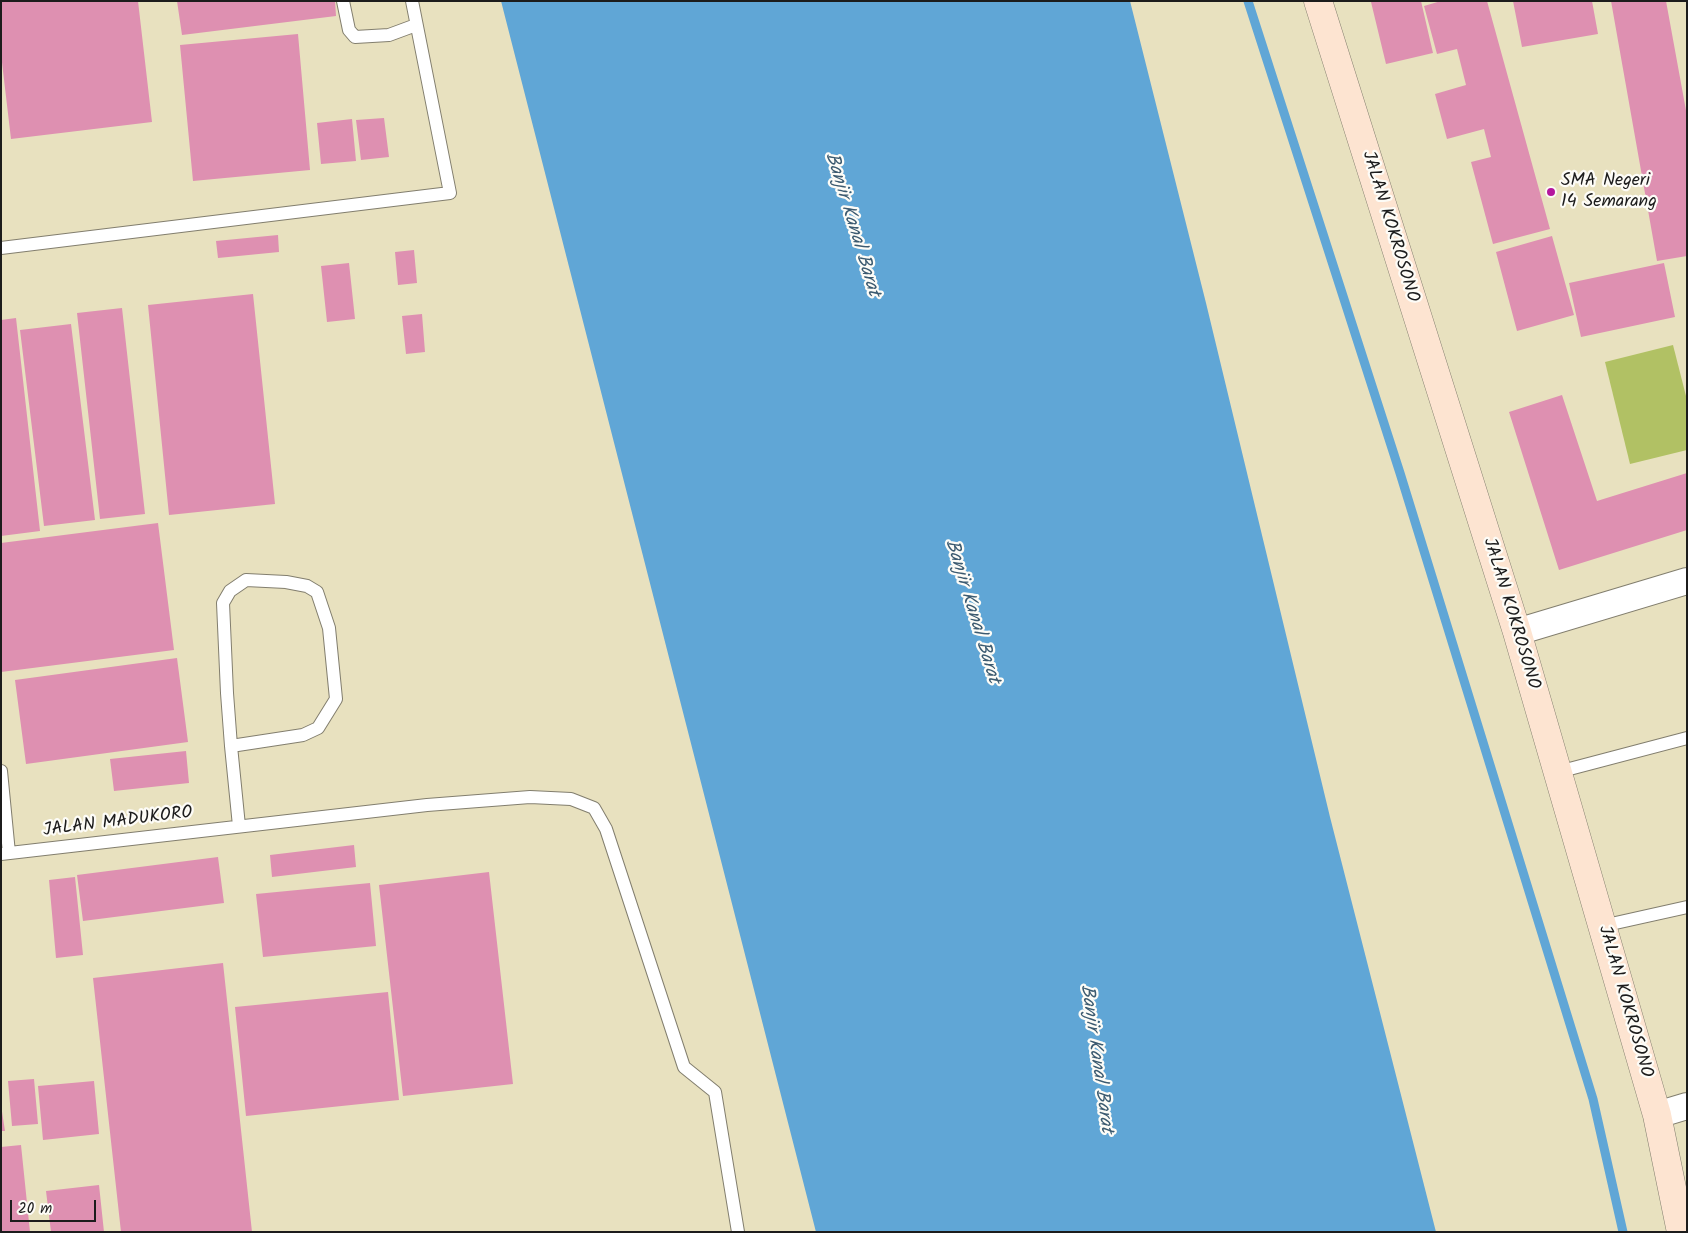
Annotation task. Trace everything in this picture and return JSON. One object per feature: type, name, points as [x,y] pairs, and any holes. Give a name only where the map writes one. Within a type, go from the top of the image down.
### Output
[{"type":"street","name":"JALAN KOKROSONO","points":[[1318,1],[1517,632],[1657,1115],[1681,1232]]},
{"type":"street","points":[[1517,632],[1687,581]]},
{"type":"street","points":[[1657,1115],[1687,1106]]},
{"type":"lane","points":[[343,1],[349,30],[354,36],[389,35],[416,25]]},
{"type":"lane","points":[[1,248],[450,193],[412,1]]},
{"type":"lane","points":[[231,746],[303,735],[318,728],[336,699],[329,628],[317,592],[307,586],[286,582],[246,580],[230,591],[223,602],[231,746],[239,826]]},
{"type":"lane","points":[[1558,772],[1687,738]]},
{"type":"lane","points":[[1,771],[5,854]]},
{"type":"lane","name":"JALAN MADUKORO","points":[[5,854],[427,805],[530,797],[571,799],[594,808],[606,829],[684,1067],[715,1092],[738,1232]]},
{"type":"lane","points":[[1602,926],[1687,907]]},
{"type":"green space","points":[[1673,345],[1687,400],[1687,450],[1630,464],[1605,362]]},
{"type":"water","name":"Banjir Kanal Barat","points":[[501,1],[1130,1],[1206,303],[1330,817],[1436,1232],[816,1232]]},
{"type":"building","points":[[1,1],[138,1],[152,122],[11,139],[1,54]]},
{"type":"building","points":[[177,1],[335,1],[336,16],[182,35]]},
{"type":"building","points":[[1421,1],[1433,53],[1386,64],[1371,2]]},
{"type":"building","points":[[1441,1],[1487,1],[1550,229],[1493,244],[1471,162],[1491,157],[1484,129],[1447,139],[1435,94],[1466,85],[1457,49],[1437,54],[1424,6]]},
{"type":"building","points":[[1513,1],[1592,1],[1598,34],[1522,47]]},
{"type":"building","points":[[1611,1],[1666,1],[1687,116],[1687,256],[1657,261]]},
{"type":"building","points":[[298,34],[310,170],[193,181],[180,45]]},
{"type":"building","points":[[384,118],[389,157],[361,160],[356,120]]},
{"type":"building","points":[[352,119],[356,161],[321,164],[317,123]]},
{"type":"building","points":[[278,235],[279,252],[218,258],[216,241]]},
{"type":"building","points":[[1552,236],[1574,315],[1517,331],[1496,252]]},
{"type":"building","points":[[414,250],[417,283],[398,285],[395,252]]},
{"type":"building","points":[[349,263],[355,319],[327,322],[321,266]]},
{"type":"building","points":[[1664,263],[1675,317],[1581,337],[1569,283]]},
{"type":"building","points":[[253,294],[275,504],[169,515],[148,305]]},
{"type":"building","points":[[122,308],[145,514],[100,519],[77,313]]},
{"type":"building","points":[[422,314],[425,352],[406,354],[402,316]]},
{"type":"building","points":[[16,318],[40,531],[1,536],[1,320]]},
{"type":"building","points":[[71,324],[95,520],[44,526],[20,330]]},
{"type":"building","points":[[1562,395],[1597,501],[1687,473],[1687,530],[1559,570],[1509,412]]},
{"type":"building","points":[[158,523],[174,650],[1,672],[1,543]]},
{"type":"building","points":[[177,658],[188,742],[26,764],[15,680]]},
{"type":"building","points":[[186,751],[189,783],[114,791],[110,759]]},
{"type":"building","points":[[354,845],[356,867],[272,877],[270,855]]},
{"type":"building","points":[[218,857],[224,903],[83,921],[77,875]]},
{"type":"building","points":[[489,872],[513,1084],[403,1096],[379,885]]},
{"type":"building","points":[[75,877],[83,955],[56,958],[49,880]]},
{"type":"building","points":[[370,883],[376,946],[263,957],[256,894]]},
{"type":"building","points":[[223,963],[252,1232],[121,1232],[93,978]]},
{"type":"building","points":[[388,992],[399,1100],[246,1116],[235,1007]]},
{"type":"building","points":[[34,1079],[38,1124],[12,1126],[8,1081]]},
{"type":"building","points":[[94,1081],[99,1134],[43,1140],[38,1086]]},
{"type":"building","points":[[1,1105],[5,1131],[1,1131]]},
{"type":"building","points":[[21,1145],[30,1232],[1,1232],[1,1147]]},
{"type":"building","points":[[99,1185],[104,1232],[51,1232],[46,1191]]},
{"type":"waterway","points":[[1248,1],[1400,473],[1593,1099],[1623,1232]]},
{"type":"place","name":"SMA Negeri 14 Semarang","points":[[1551,192]]}]
